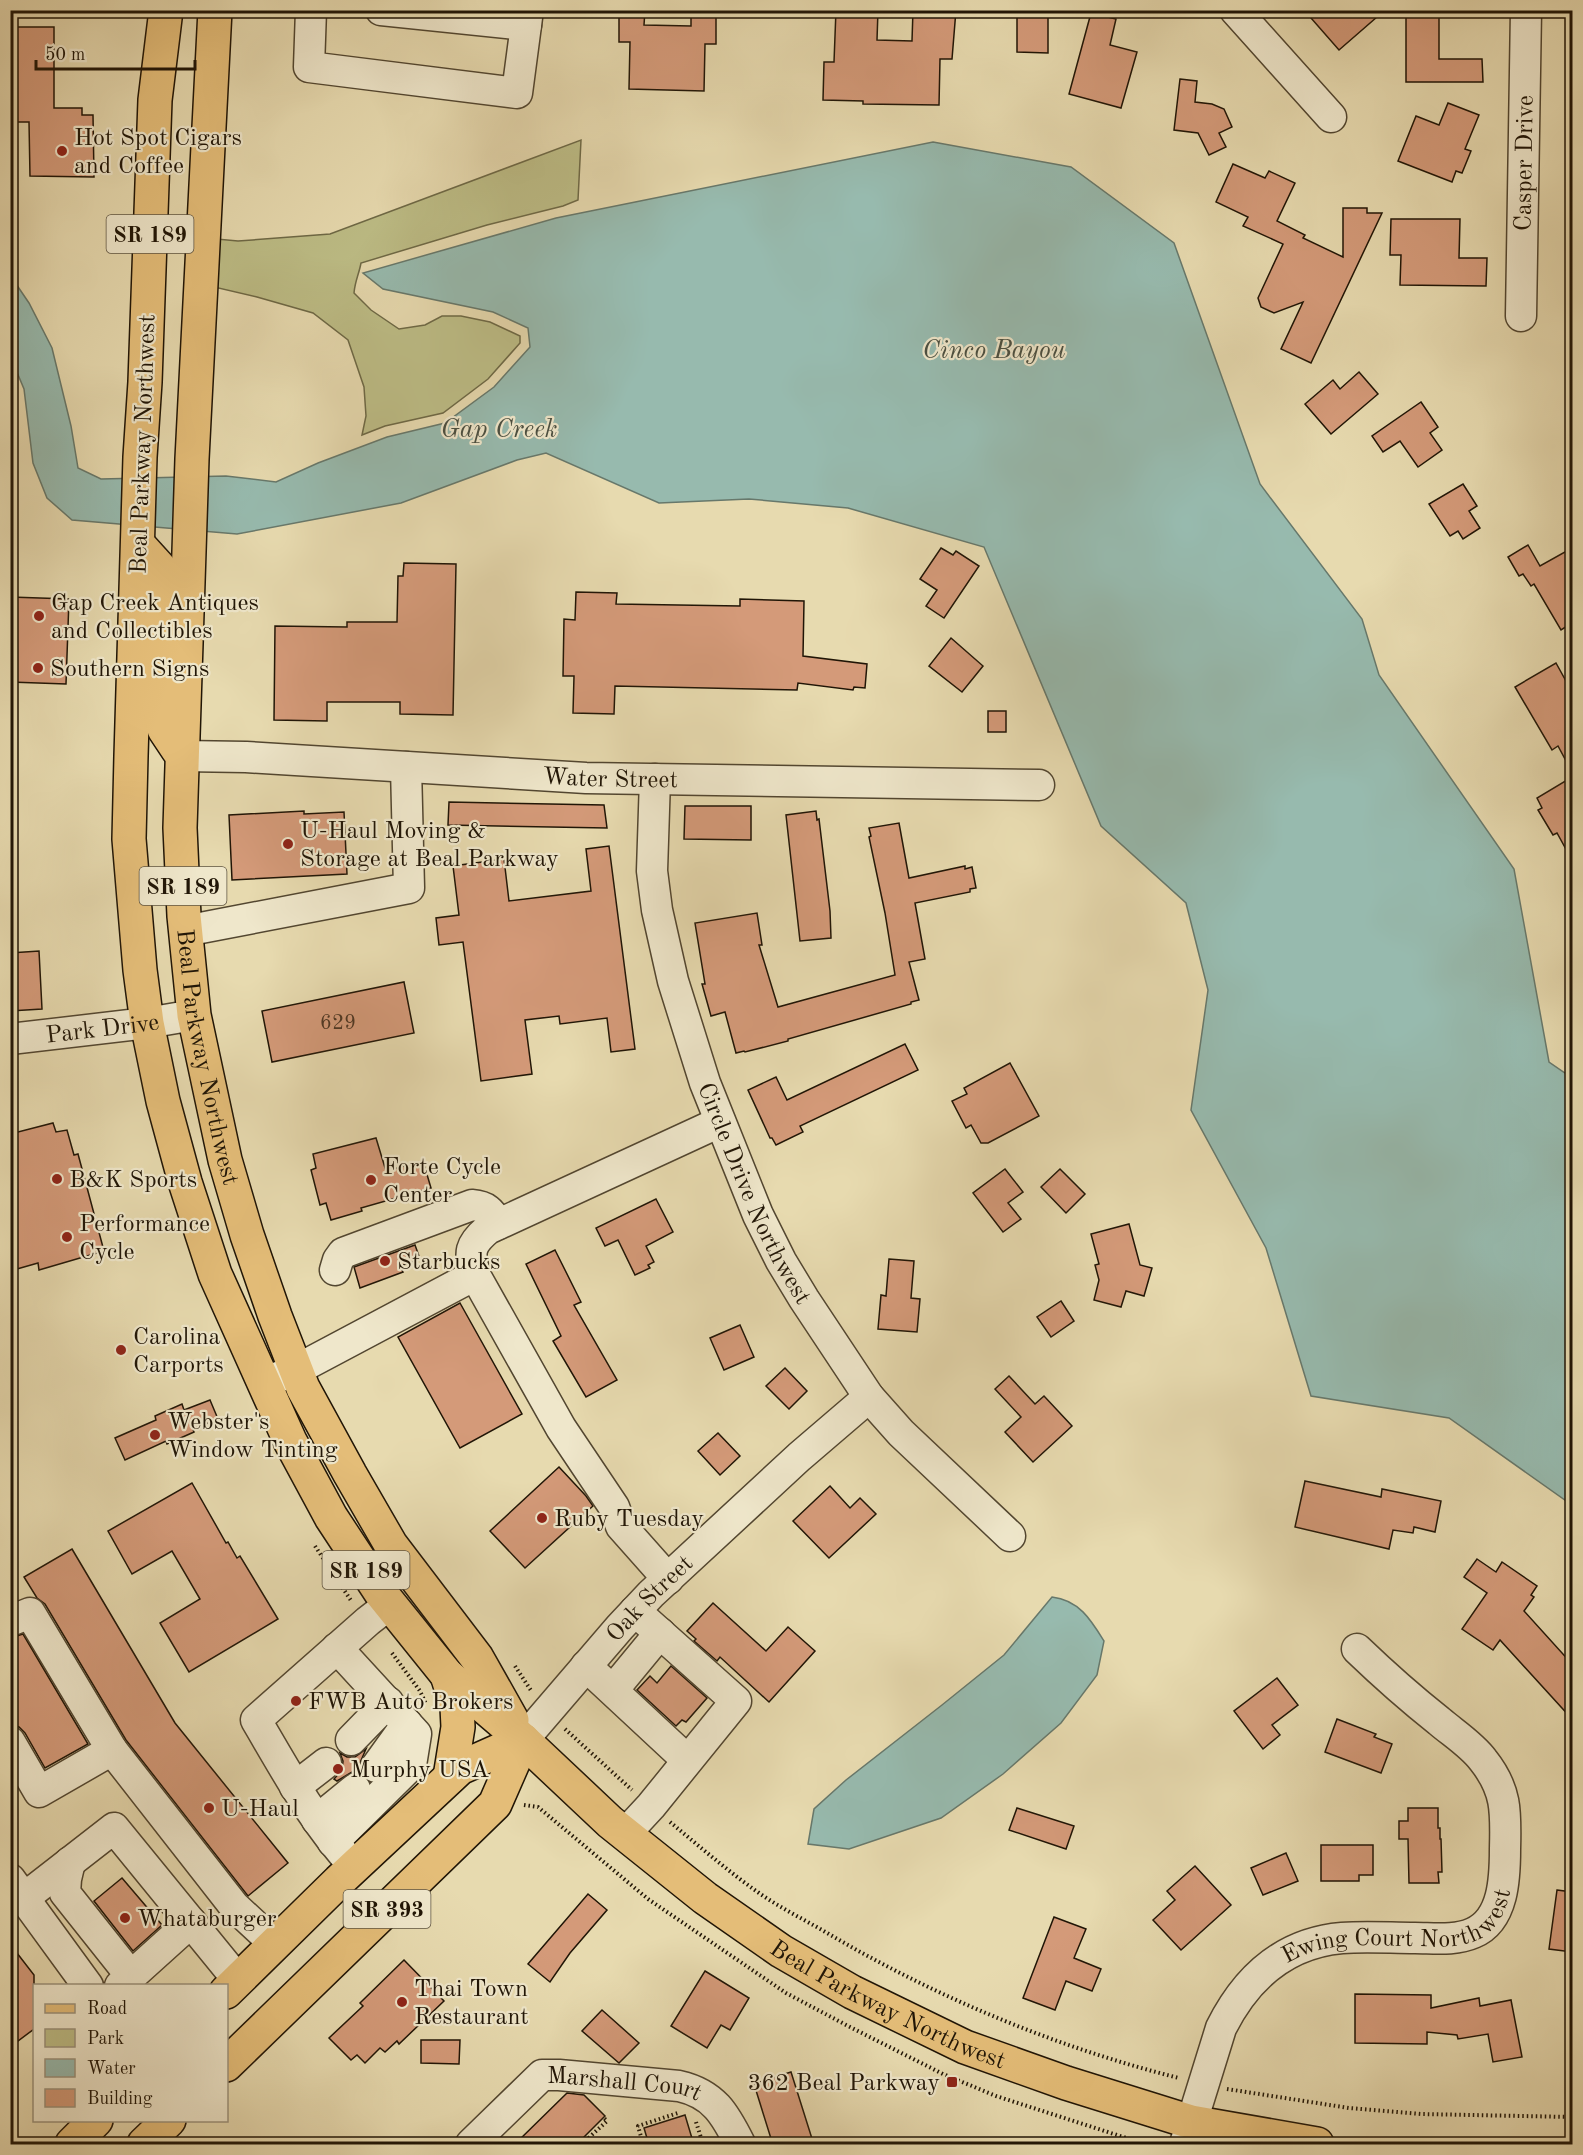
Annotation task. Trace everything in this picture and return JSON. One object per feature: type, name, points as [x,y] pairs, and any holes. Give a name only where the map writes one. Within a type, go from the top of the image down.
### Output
[{"type":"main road","name":"Beal Parkway Northwest","points":[[166,10],[155,100],[145,382],[140,458],[129,839],[140,970],[147,1023],[163,1101],[216,1274],[263,1383],[331,1517],[390,1604],[447,1675],[523,1740],[625,1834],[714,1905],[781,1951],[852,1992],[964,2047],[1075,2086],[1188,2133],[1317,2145]]},
{"type":"main road","name":"Beal Parkway Northwest","points":[[215,10],[188,545],[180,828],[194,1015],[228,1170],[274,1316],[303,1388],[391,1545],[477,1658],[523,1740]]},
{"type":"main road","points":[[138,543],[159,567],[159,706],[164,729],[182,756]]},
{"type":"main road","points":[[205,1242],[234,1258],[268,1340],[296,1370]]},
{"type":"main road","points":[[447,1675],[457,1707],[458,1727],[450,1777]]},
{"type":"main road","name":"SR 393","points":[[232,1986],[354,1866],[460,1768],[523,1740]]},
{"type":"main road","name":"SR 393","points":[[228,2063],[495,1804],[523,1740]]},
{"type":"main road","points":[[72,2145],[95,2122]]},
{"type":"street","points":[[311,10],[309,68],[517,93],[527,18],[381,10]]},
{"type":"street","points":[[1235,10],[1331,117]]},
{"type":"street","name":"Casper Drive","points":[[1521,316],[1526,10]]},
{"type":"street","name":"Water Street","points":[[182,756],[246,757],[586,778],[1039,785]]},
{"type":"street","points":[[186,931],[409,888],[406,767]]},
{"type":"street","name":"Circle Drive Northwest","points":[[655,779],[652,872],[657,910],[673,981],[705,1083],[753,1204],[804,1299],[869,1397],[901,1433],[1010,1536]]},
{"type":"street","name":"Park Drive","points":[[10,1039],[147,1023],[194,1015]]},
{"type":"street","points":[[668,1579],[621,1526],[614,1507],[561,1428],[475,1275],[470,1255],[475,1239],[488,1228],[720,1122]]},
{"type":"street","points":[[335,1270],[343,1253],[472,1204],[484,1206],[491,1212],[498,1224]]},
{"type":"street","points":[[263,1383],[296,1370],[475,1275]]},
{"type":"street","name":"Oak Street","points":[[523,1740],[634,1611],[799,1457],[869,1397]]},
{"type":"street","points":[[354,1866],[325,1831],[295,1787],[256,1720],[337,1647],[390,1604]]},
{"type":"street","points":[[625,1834],[651,1806],[736,1701],[634,1611]]},
{"type":"street","points":[[10,1621],[30,1612],[112,1750],[234,1906],[275,1944]]},
{"type":"street","points":[[612,1690],[660,1633]]},
{"type":"street","points":[[325,1831],[411,1766],[416,1734],[337,1647]]},
{"type":"street","name":"Ewing Court Northwest","points":[[1188,2133],[1221,2028],[1229,2011],[1246,1987],[1267,1967],[1300,1947],[1319,1941],[1343,1938],[1454,1938],[1473,1933],[1483,1927],[1496,1910],[1503,1891],[1506,1814],[1504,1797],[1496,1776],[1481,1757],[1388,1679],[1357,1649]]},
{"type":"street","points":[[586,1666],[687,1760]]},
{"type":"street","points":[[351,1740],[388,1702]]},
{"type":"street","points":[[376,1767],[407,1724]]},
{"type":"street","points":[[10,1742],[39,1792],[112,1750]]},
{"type":"street","points":[[295,1787],[326,1763]]},
{"type":"street","points":[[325,1831],[355,1789]]},
{"type":"street","points":[[87,1984],[17,1888],[70,1862],[114,1828],[191,1922],[232,1986]]},
{"type":"street","points":[[70,1862],[65,1893],[126,1981],[191,1922]]},
{"type":"street","name":"Marshall Court","points":[[471,2145],[542,2075],[693,2089],[713,2102],[726,2117],[740,2145]]},
{"type":"path","points":[[515,1807],[526,1804],[538,1807],[665,1912],[786,1993],[943,2074],[996,2097],[1145,2145]]},
{"type":"path","points":[[644,2145],[638,2126],[713,2102]]},
{"type":"path","points":[[582,2145],[607,2121],[604,2118]]},
{"type":"green space","points":[[581,140],[578,200],[361,263],[354,293],[371,310],[399,329],[425,325],[442,316],[461,316],[490,322],[520,336],[520,343],[488,379],[443,413],[385,426],[362,435],[366,416],[364,387],[348,340],[313,313],[214,287],[217,239],[238,241],[330,234]]},
{"type":"water","name":"Cinco Bayou","points":[[933,142],[1071,167],[1174,243],[1260,484],[1362,619],[1379,675],[1514,869],[1549,1062],[1572,1078],[1572,1505],[1449,1418],[1311,1396],[1266,1248],[1191,1110],[1208,990],[1186,903],[1101,826],[984,547],[848,508],[749,499],[659,503],[546,453],[517,460],[401,503],[237,534],[72,520],[47,498],[33,463],[24,389],[11,358],[10,275],[29,303],[52,348],[71,426],[78,468],[101,479],[226,476],[276,482],[318,463],[387,437],[445,423],[494,387],[530,347],[528,328],[493,312],[383,289],[363,273],[556,218]]},
{"type":"water","points":[[1052,1597],[1070,1602],[1083,1612],[1104,1641],[1097,1675],[1061,1723],[1003,1774],[941,1818],[849,1849],[808,1844],[814,1809],[846,1780],[1004,1655]]},
{"type":"building","points":[[619,10],[645,10],[644,25],[691,26],[691,10],[716,10],[716,44],[705,44],[704,91],[629,89],[630,42],[619,42]]},
{"type":"building","points":[[836,10],[878,10],[877,40],[912,41],[913,10],[956,10],[952,59],[940,59],[939,105],[863,104],[863,101],[823,100],[824,62],[834,62]]},
{"type":"building","points":[[1017,10],[1048,10],[1048,53],[1017,52]]},
{"type":"building","points":[[1304,10],[1385,10],[1339,50]]},
{"type":"building","points":[[1406,10],[1439,10],[1439,59],[1482,59],[1483,82],[1406,82]]},
{"type":"building","points":[[1091,13],[1116,19],[1110,45],[1137,52],[1121,108],[1069,94]]},
{"type":"building","points":[[10,27],[54,27],[54,108],[82,108],[82,115],[93,115],[94,177],[30,176],[29,122],[10,122]]},
{"type":"building","points":[[1180,79],[1197,81],[1195,102],[1212,104],[1224,109],[1232,127],[1219,133],[1226,147],[1209,155],[1198,133],[1174,130]]},
{"type":"building","points":[[1448,103],[1479,115],[1465,149],[1471,151],[1462,173],[1456,171],[1452,182],[1398,161],[1416,116],[1439,125]]},
{"type":"building","points":[[1233,164],[1265,178],[1269,171],[1295,183],[1277,221],[1305,235],[1303,238],[1343,257],[1343,208],[1367,208],[1367,213],[1382,213],[1311,363],[1281,349],[1303,302],[1274,313],[1261,307],[1258,298],[1283,244],[1243,226],[1248,217],[1216,202]]},
{"type":"building","points":[[1391,219],[1460,219],[1459,258],[1487,258],[1486,286],[1400,285],[1401,255],[1390,255]]},
{"type":"building","points":[[1359,372],[1378,394],[1331,434],[1305,404],[1333,380],[1340,389]]},
{"type":"building","points":[[1421,402],[1438,427],[1430,433],[1442,450],[1418,467],[1400,441],[1383,452],[1372,436]]},
{"type":"building","points":[[1463,484],[1477,506],[1469,511],[1480,528],[1463,539],[1458,531],[1450,536],[1429,504]]},
{"type":"building","points":[[1528,545],[1540,566],[1572,548],[1572,623],[1561,630],[1534,584],[1531,586],[1523,574],[1519,576],[1508,557]]},
{"type":"building","points":[[941,548],[953,555],[956,551],[979,566],[944,618],[926,606],[937,590],[920,579]]},
{"type":"building","points":[[404,563],[456,564],[453,715],[400,714],[400,702],[327,702],[327,721],[274,720],[275,626],[347,627],[347,622],[397,622],[398,576],[403,576]]},
{"type":"building","points":[[576,592],[617,593],[616,604],[740,606],[740,599],[804,601],[803,656],[867,664],[865,688],[854,687],[853,690],[798,683],[797,690],[615,686],[614,714],[573,713],[574,676],[563,676],[564,619],[575,620]]},
{"type":"building","points":[[10,597],[69,599],[66,684],[10,682]]},
{"type":"building","points":[[951,638],[983,666],[962,692],[929,666]]},
{"type":"building","points":[[1556,663],[1572,692],[1572,772],[1558,746],[1552,750],[1515,687]]},
{"type":"building","points":[[988,711],[1006,711],[1006,732],[988,732]]},
{"type":"building","points":[[1572,777],[1572,860],[1557,833],[1553,835],[1538,810],[1542,808],[1537,798]]},
{"type":"building","points":[[449,802],[604,805],[607,828],[448,825]]},
{"type":"building","points":[[685,806],[751,806],[751,840],[684,839]]},
{"type":"building","name":"U-Haul Moving & Storage at Beal Parkway","points":[[304,811],[304,814],[344,812],[347,874],[232,880],[229,815]]},
{"type":"building","points":[[816,811],[817,820],[819,819],[830,911],[831,938],[800,941],[786,815]]},
{"type":"building","points":[[899,823],[909,878],[965,866],[965,869],[972,867],[976,888],[970,889],[970,892],[915,903],[925,959],[909,962],[919,1000],[788,1039],[788,1041],[736,1053],[725,1012],[711,1016],[702,984],[705,984],[695,923],[757,913],[762,945],[759,945],[778,1007],[895,975],[869,828]]},
{"type":"building","points":[[609,846],[635,1049],[611,1052],[607,1018],[560,1024],[559,1016],[525,1020],[532,1074],[481,1081],[463,942],[439,945],[436,918],[459,915],[453,866],[504,859],[509,901],[591,891],[586,849]]},
{"type":"building","points":[[39,951],[42,1009],[10,1011],[10,953]]},
{"type":"building","points":[[404,982],[414,1033],[272,1062],[262,1011]]},
{"type":"building","points":[[905,1044],[918,1070],[800,1126],[803,1132],[776,1145],[770,1138],[748,1090],[776,1077],[787,1100]]},
{"type":"building","points":[[1010,1063],[1039,1116],[988,1143],[981,1143],[971,1125],[966,1128],[952,1101],[967,1094],[964,1088]]},
{"type":"building","points":[[53,1123],[56,1132],[67,1130],[74,1155],[78,1154],[104,1251],[39,1270],[38,1263],[10,1271],[10,1134]]},
{"type":"building","name":"Forte Cycle Center","points":[[376,1138],[386,1171],[423,1161],[431,1188],[361,1208],[362,1211],[331,1220],[326,1203],[320,1205],[311,1170],[316,1168],[313,1154]]},
{"type":"building","points":[[1005,1169],[1023,1192],[1008,1203],[1021,1219],[1003,1232],[973,1193]]},
{"type":"building","points":[[1060,1169],[1085,1194],[1066,1213],[1041,1187]]},
{"type":"building","points":[[656,1199],[673,1232],[646,1246],[654,1262],[648,1265],[650,1268],[635,1275],[618,1240],[605,1246],[596,1228]]},
{"type":"building","points":[[1129,1224],[1140,1265],[1152,1268],[1144,1296],[1126,1291],[1121,1307],[1094,1300],[1099,1280],[1095,1265],[1099,1264],[1091,1234]]},
{"type":"building","name":"Starbucks","points":[[415,1245],[420,1259],[400,1266],[403,1272],[360,1288],[354,1267]]},
{"type":"building","points":[[555,1250],[581,1302],[574,1305],[617,1380],[586,1397],[553,1341],[561,1336],[526,1264]]},
{"type":"building","points":[[889,1259],[914,1261],[911,1298],[920,1299],[917,1332],[878,1329],[881,1295],[886,1296]]},
{"type":"building","points":[[1061,1301],[1074,1321],[1051,1337],[1037,1317]]},
{"type":"building","points":[[460,1303],[522,1414],[460,1448],[398,1337]]},
{"type":"building","points":[[740,1325],[754,1357],[724,1370],[710,1338]]},
{"type":"building","points":[[785,1368],[807,1391],[789,1409],[766,1386]]},
{"type":"building","points":[[1009,1376],[1035,1404],[1044,1396],[1072,1426],[1033,1462],[1005,1432],[1021,1417],[995,1389]]},
{"type":"building","name":"Webster's Window Tinting","points":[[210,1400],[218,1419],[193,1429],[194,1432],[167,1444],[166,1441],[125,1460],[115,1438],[156,1420],[155,1416],[182,1404],[184,1410]]},
{"type":"building","points":[[718,1433],[740,1456],[720,1475],[698,1451]]},
{"type":"building","name":"Ruby Tuesday","points":[[559,1467],[593,1506],[525,1568],[490,1531]]},
{"type":"building","points":[[1305,1481],[1381,1497],[1382,1489],[1441,1501],[1435,1532],[1414,1527],[1413,1533],[1393,1530],[1389,1549],[1295,1527]]},
{"type":"building","points":[[192,1483],[226,1543],[228,1542],[237,1558],[240,1556],[278,1619],[189,1672],[160,1623],[200,1599],[172,1551],[132,1574],[108,1531]]},
{"type":"building","points":[[830,1486],[850,1508],[860,1498],[876,1514],[829,1558],[793,1521]]},
{"type":"building","points":[[72,1549],[175,1723],[288,1863],[248,1896],[126,1740],[45,1604],[37,1598],[24,1577]]},
{"type":"building","points":[[1477,1559],[1496,1572],[1502,1562],[1537,1586],[1531,1595],[1534,1597],[1524,1611],[1572,1664],[1572,1719],[1500,1640],[1493,1650],[1462,1629],[1487,1593],[1464,1577]]},
{"type":"building","points":[[713,1603],[766,1651],[788,1627],[815,1651],[769,1702],[720,1657],[717,1661],[694,1641],[696,1639],[687,1631]]},
{"type":"building","points":[[23,1634],[88,1744],[45,1768],[25,1733],[19,1727],[10,1724],[10,1638]]},
{"type":"building","points":[[671,1666],[707,1698],[686,1722],[682,1720],[676,1726],[637,1690],[650,1676],[657,1683]]},
{"type":"building","points":[[1277,1678],[1298,1705],[1272,1725],[1280,1735],[1263,1749],[1234,1711]]},
{"type":"building","points":[[1337,1719],[1376,1734],[1374,1737],[1392,1744],[1381,1773],[1325,1752]]},
{"type":"building","points":[[366,1749],[359,1765],[360,1773],[352,1772],[337,1781],[334,1779],[342,1770],[343,1761],[340,1753],[347,1757],[355,1757]]},
{"type":"building","points":[[1017,1808],[1074,1826],[1066,1849],[1009,1830]]},
{"type":"building","points":[[1408,1808],[1438,1808],[1442,1872],[1438,1872],[1439,1883],[1409,1883],[1408,1839],[1399,1839],[1399,1821],[1408,1821]]},
{"type":"building","points":[[1321,1845],[1373,1845],[1373,1875],[1359,1875],[1359,1881],[1321,1881]]},
{"type":"building","points":[[1286,1853],[1298,1881],[1263,1895],[1251,1868]]},
{"type":"building","points":[[1195,1866],[1231,1905],[1181,1950],[1153,1920],[1175,1900],[1167,1891]]},
{"type":"building","name":"Whataburger","points":[[122,1878],[162,1925],[133,1951],[94,1901]]},
{"type":"building","points":[[1557,1890],[1572,1892],[1572,1952],[1549,1949]]},
{"type":"building","points":[[588,1894],[607,1910],[570,1953],[550,1982],[528,1964]]},
{"type":"building","points":[[1054,1917],[1086,1929],[1074,1958],[1101,1969],[1092,1991],[1066,1981],[1055,2010],[1023,1998]]},
{"type":"building","points":[[10,1944],[34,1975],[34,1984],[33,2030],[10,2047]]},
{"type":"building","name":"Thai Town Restaurant","points":[[404,1960],[444,2001],[399,2044],[397,2041],[385,2052],[380,2048],[365,2063],[357,2055],[351,2060],[329,2038],[363,2006],[360,2003]]},
{"type":"building","points":[[705,1971],[749,1998],[730,2030],[721,2025],[707,2048],[671,2026]]},
{"type":"building","points":[[1355,1994],[1431,1995],[1431,2008],[1479,1998],[1480,2006],[1511,2000],[1522,2057],[1493,2062],[1488,2034],[1458,2039],[1457,2035],[1427,2032],[1427,2044],[1355,2043]]},
{"type":"building","points":[[602,2010],[639,2043],[619,2063],[582,2031]]},
{"type":"building","points":[[421,2040],[460,2040],[459,2064],[421,2063]]},
{"type":"building","points":[[791,2072],[814,2145],[773,2145],[754,2084]]},
{"type":"building","points":[[567,2093],[584,2095],[605,2116],[576,2145],[514,2145]]},
{"type":"building","points":[[685,2115],[694,2145],[649,2145],[644,2128]]},
{"type":"place","name":"Hot Spot Cigars and Coffee","points":[[62,151]]},
{"type":"place","name":"Gap Creek Antiques and Collectibles","points":[[39,616]]},
{"type":"place","name":"Southern Signs","points":[[38,668]]},
{"type":"place","name":"U-Haul Moving & Storage at Beal Parkway","points":[[288,844]]},
{"type":"place","name":"B&K Sports","points":[[57,1179]]},
{"type":"place","name":"Forte Cycle Center","points":[[371,1180]]},
{"type":"place","name":"Performance Cycle","points":[[67,1237]]},
{"type":"place","name":"Starbucks","points":[[385,1261]]},
{"type":"place","name":"Carolina Carports","points":[[121,1350]]},
{"type":"place","name":"Webster's Window Tinting","points":[[155,1435]]},
{"type":"place","name":"Ruby Tuesday","points":[[542,1518]]},
{"type":"place","name":"FWB Auto Brokers","points":[[296,1701]]},
{"type":"place","name":"Murphy USA","points":[[338,1769]]},
{"type":"place","name":"U-Haul","points":[[209,1808]]},
{"type":"place","name":"Whataburger","points":[[125,1918]]},
{"type":"place","name":"Thai Town Restaurant","points":[[402,2002]]},
{"type":"place","name":"362 Beal Parkway","points":[[952,2082]]},
{"type":"water label","name":"Gap Creek","points":[[499,428]]}]
